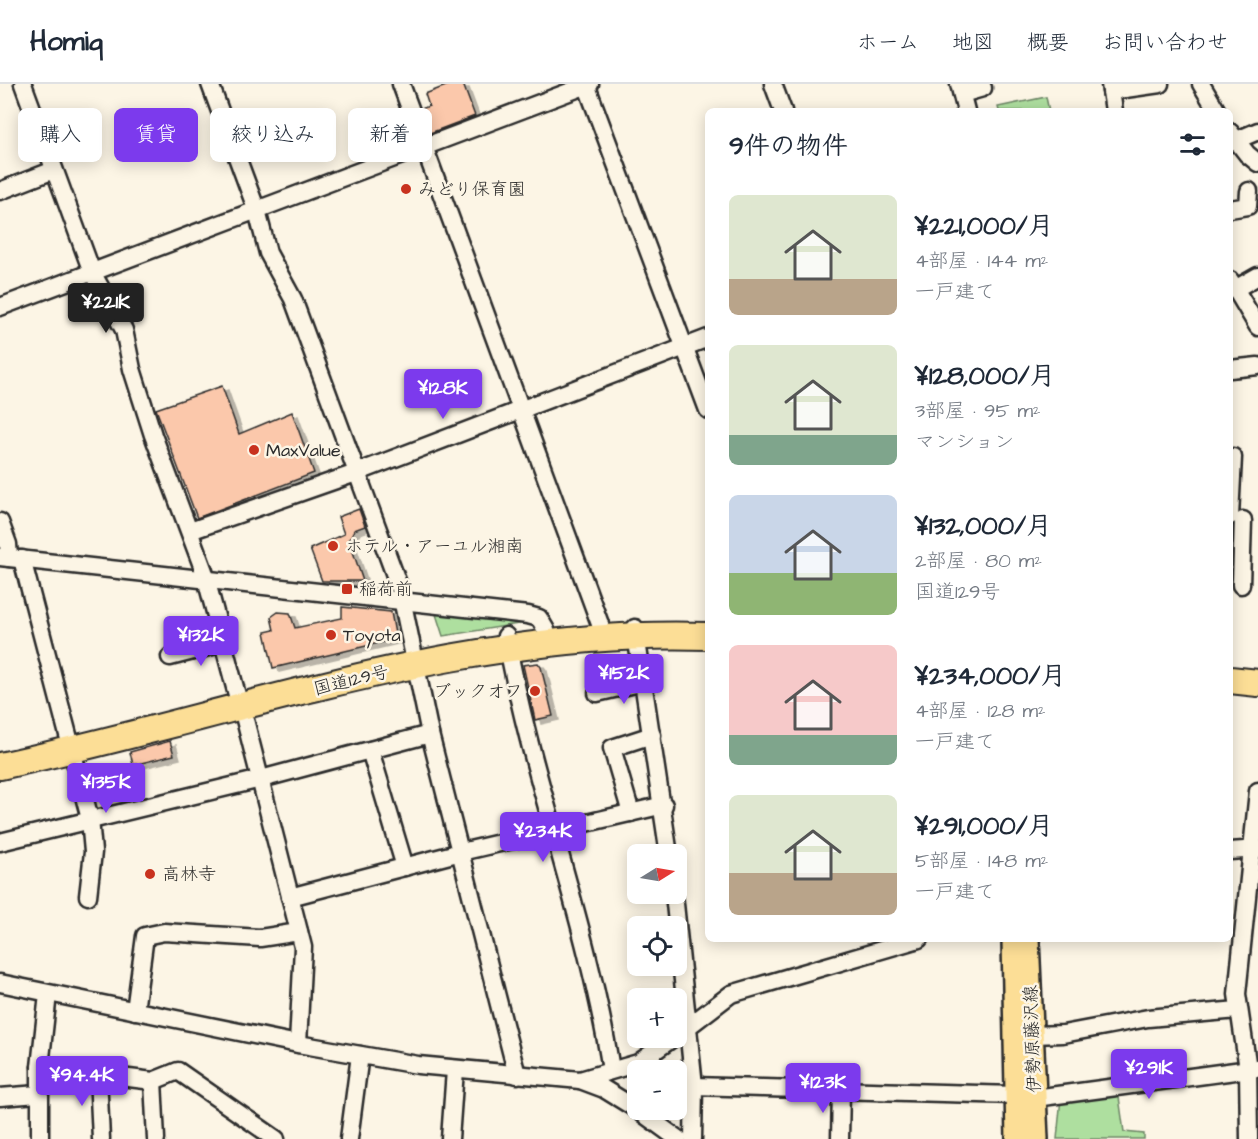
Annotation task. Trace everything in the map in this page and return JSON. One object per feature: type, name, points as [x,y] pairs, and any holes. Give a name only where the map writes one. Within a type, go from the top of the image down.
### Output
[{"type":"highway","name":"国道129号","points":[[507,643],[546,630],[600,624],[635,630],[705,636]]},
{"type":"highway","name":"国道129号","points":[[0,766],[70,744],[415,658],[507,643],[553,642],[635,630],[705,625]]},
{"type":"highway","points":[[1233,666],[1258,669]]},
{"type":"highway","points":[[1233,680],[1258,684]]},
{"type":"highway","name":"国道129号","points":[[0,752],[70,744]]},
{"type":"main road","name":"伊勢原藤沢線","points":[[1013,942],[1025,1097],[1036,1139]]},
{"type":"main road","name":"伊勢原藤沢線","points":[[1017,1139],[1025,1097],[1032,1035],[1028,942]]},
{"type":"street","points":[[22,84],[92,272],[123,330],[132,369],[153,435],[207,579],[303,947],[298,1044]]},
{"type":"street","points":[[210,84],[257,211],[268,253],[293,299],[403,603],[430,734],[517,1075]]},
{"type":"street","points":[[401,84],[410,108]]},
{"type":"street","points":[[432,143],[587,84],[705,402]]},
{"type":"street","points":[[773,84],[782,108]]},
{"type":"street","points":[[1113,108],[1110,88],[1160,84]]},
{"type":"street","points":[[1200,84],[1215,108]]},
{"type":"street","points":[[1211,84],[1216,108]]},
{"type":"street","points":[[965,108],[960,89],[983,88]]},
{"type":"street","points":[[1233,138],[1258,131]]},
{"type":"street","points":[[1233,139],[1258,164]]},
{"type":"street","points":[[0,307],[384,162]]},
{"type":"street","points":[[431,162],[600,624]]},
{"type":"street","points":[[0,191],[54,170]]},
{"type":"street","points":[[1233,208],[1248,206],[1249,191]]},
{"type":"street","points":[[1258,276],[1233,285],[1258,327]]},
{"type":"street","points":[[190,531],[356,473],[520,408],[705,339]]},
{"type":"street","points":[[1233,369],[1258,366]]},
{"type":"street","points":[[1233,457],[1240,519],[1240,585]]},
{"type":"street","points":[[0,522],[70,744],[90,819],[93,852],[88,896]]},
{"type":"street","points":[[10,558],[528,615],[538,618],[546,630]]},
{"type":"street","points":[[635,630],[664,805],[668,844]]},
{"type":"street","points":[[170,657],[224,643]]},
{"type":"street","points":[[507,643],[552,831],[605,1031],[611,1070]]},
{"type":"street","points":[[597,693],[644,682]]},
{"type":"street","points":[[0,842],[261,779],[430,734]]},
{"type":"street","points":[[630,813],[612,748],[652,735]]},
{"type":"street","points":[[370,750],[405,867]]},
{"type":"street","points":[[1250,1139],[1253,1069],[1238,1010],[1250,955],[1258,791]]},
{"type":"street","points":[[290,897],[461,852],[664,805]]},
{"type":"street","points":[[1233,851],[1255,850]]},
{"type":"street","points":[[674,904],[678,988]]},
{"type":"street","points":[[135,1011],[145,936],[164,932],[260,938],[299,932]]},
{"type":"street","points":[[687,1029],[731,994],[909,942]]},
{"type":"street","points":[[0,982],[48,994],[360,1055],[454,1070],[580,1080],[604,1089],[627,1103]]},
{"type":"street","points":[[40,1139],[38,1094],[48,994]]},
{"type":"street","points":[[1032,1035],[1063,1034],[1148,1018],[1238,1010]]},
{"type":"street","points":[[580,1080],[638,1063],[660,1048]]},
{"type":"street","points":[[684,1048],[694,1086],[693,1139]]},
{"type":"street","points":[[349,1139],[360,1055]]},
{"type":"street","points":[[40,1067],[153,1081],[178,1071],[276,1139]]},
{"type":"street","points":[[694,1086],[1025,1097],[1253,1069]]},
{"type":"street","points":[[450,1139],[454,1070]]},
{"type":"street","points":[[98,1074],[100,1139]]},
{"type":"street","points":[[153,1081],[156,1139]]},
{"type":"street","points":[[840,1139],[841,1090]]},
{"type":"street","points":[[0,1097],[38,1094]]},
{"type":"street","points":[[652,1120],[678,1139]]},
{"type":"green space","points":[[1046,97],[1048,108],[998,108]]},
{"type":"green space","points":[[434,608],[525,623],[443,636]]},
{"type":"green space","points":[[1118,1090],[1124,1132],[1144,1134],[1144,1139],[1057,1139],[1061,1098]]},
{"type":"building","points":[[451,84],[463,84],[475,116],[432,132],[432,108],[424,108],[429,106],[425,94]]},
{"type":"building","points":[[222,386],[239,434],[292,412],[314,473],[197,518],[156,409]]},
{"type":"building","name":"ホテル・アーユル湘南","points":[[359,509],[365,526],[354,530],[349,540],[363,581],[322,581],[310,549],[344,534],[338,517]]},
{"type":"building","name":"Toyota","points":[[342,607],[391,612],[396,639],[273,668],[265,632],[274,630],[271,617],[278,612],[290,613],[295,628],[342,618]]},
{"type":"building","points":[[607,656],[614,661],[616,678],[599,682],[593,660]]},
{"type":"building","name":"ブックオフ","points":[[538,663],[553,716],[535,720],[523,665]]},
{"type":"building","points":[[170,741],[174,755],[133,765],[130,752]]},
{"type":"place","name":"みどり保育園","points":[[406,189]]},
{"type":"place","name":"MaxValue","points":[[254,450]]},
{"type":"place","name":"ホテル・アーユル湘南","points":[[333,546]]},
{"type":"place","name":"稲荷前","points":[[347,589]]},
{"type":"place","name":"Toyota","points":[[331,635]]},
{"type":"place","name":"ブックオフ","points":[[535,691]]},
{"type":"place","name":"高林寺","points":[[150,874]]}]
